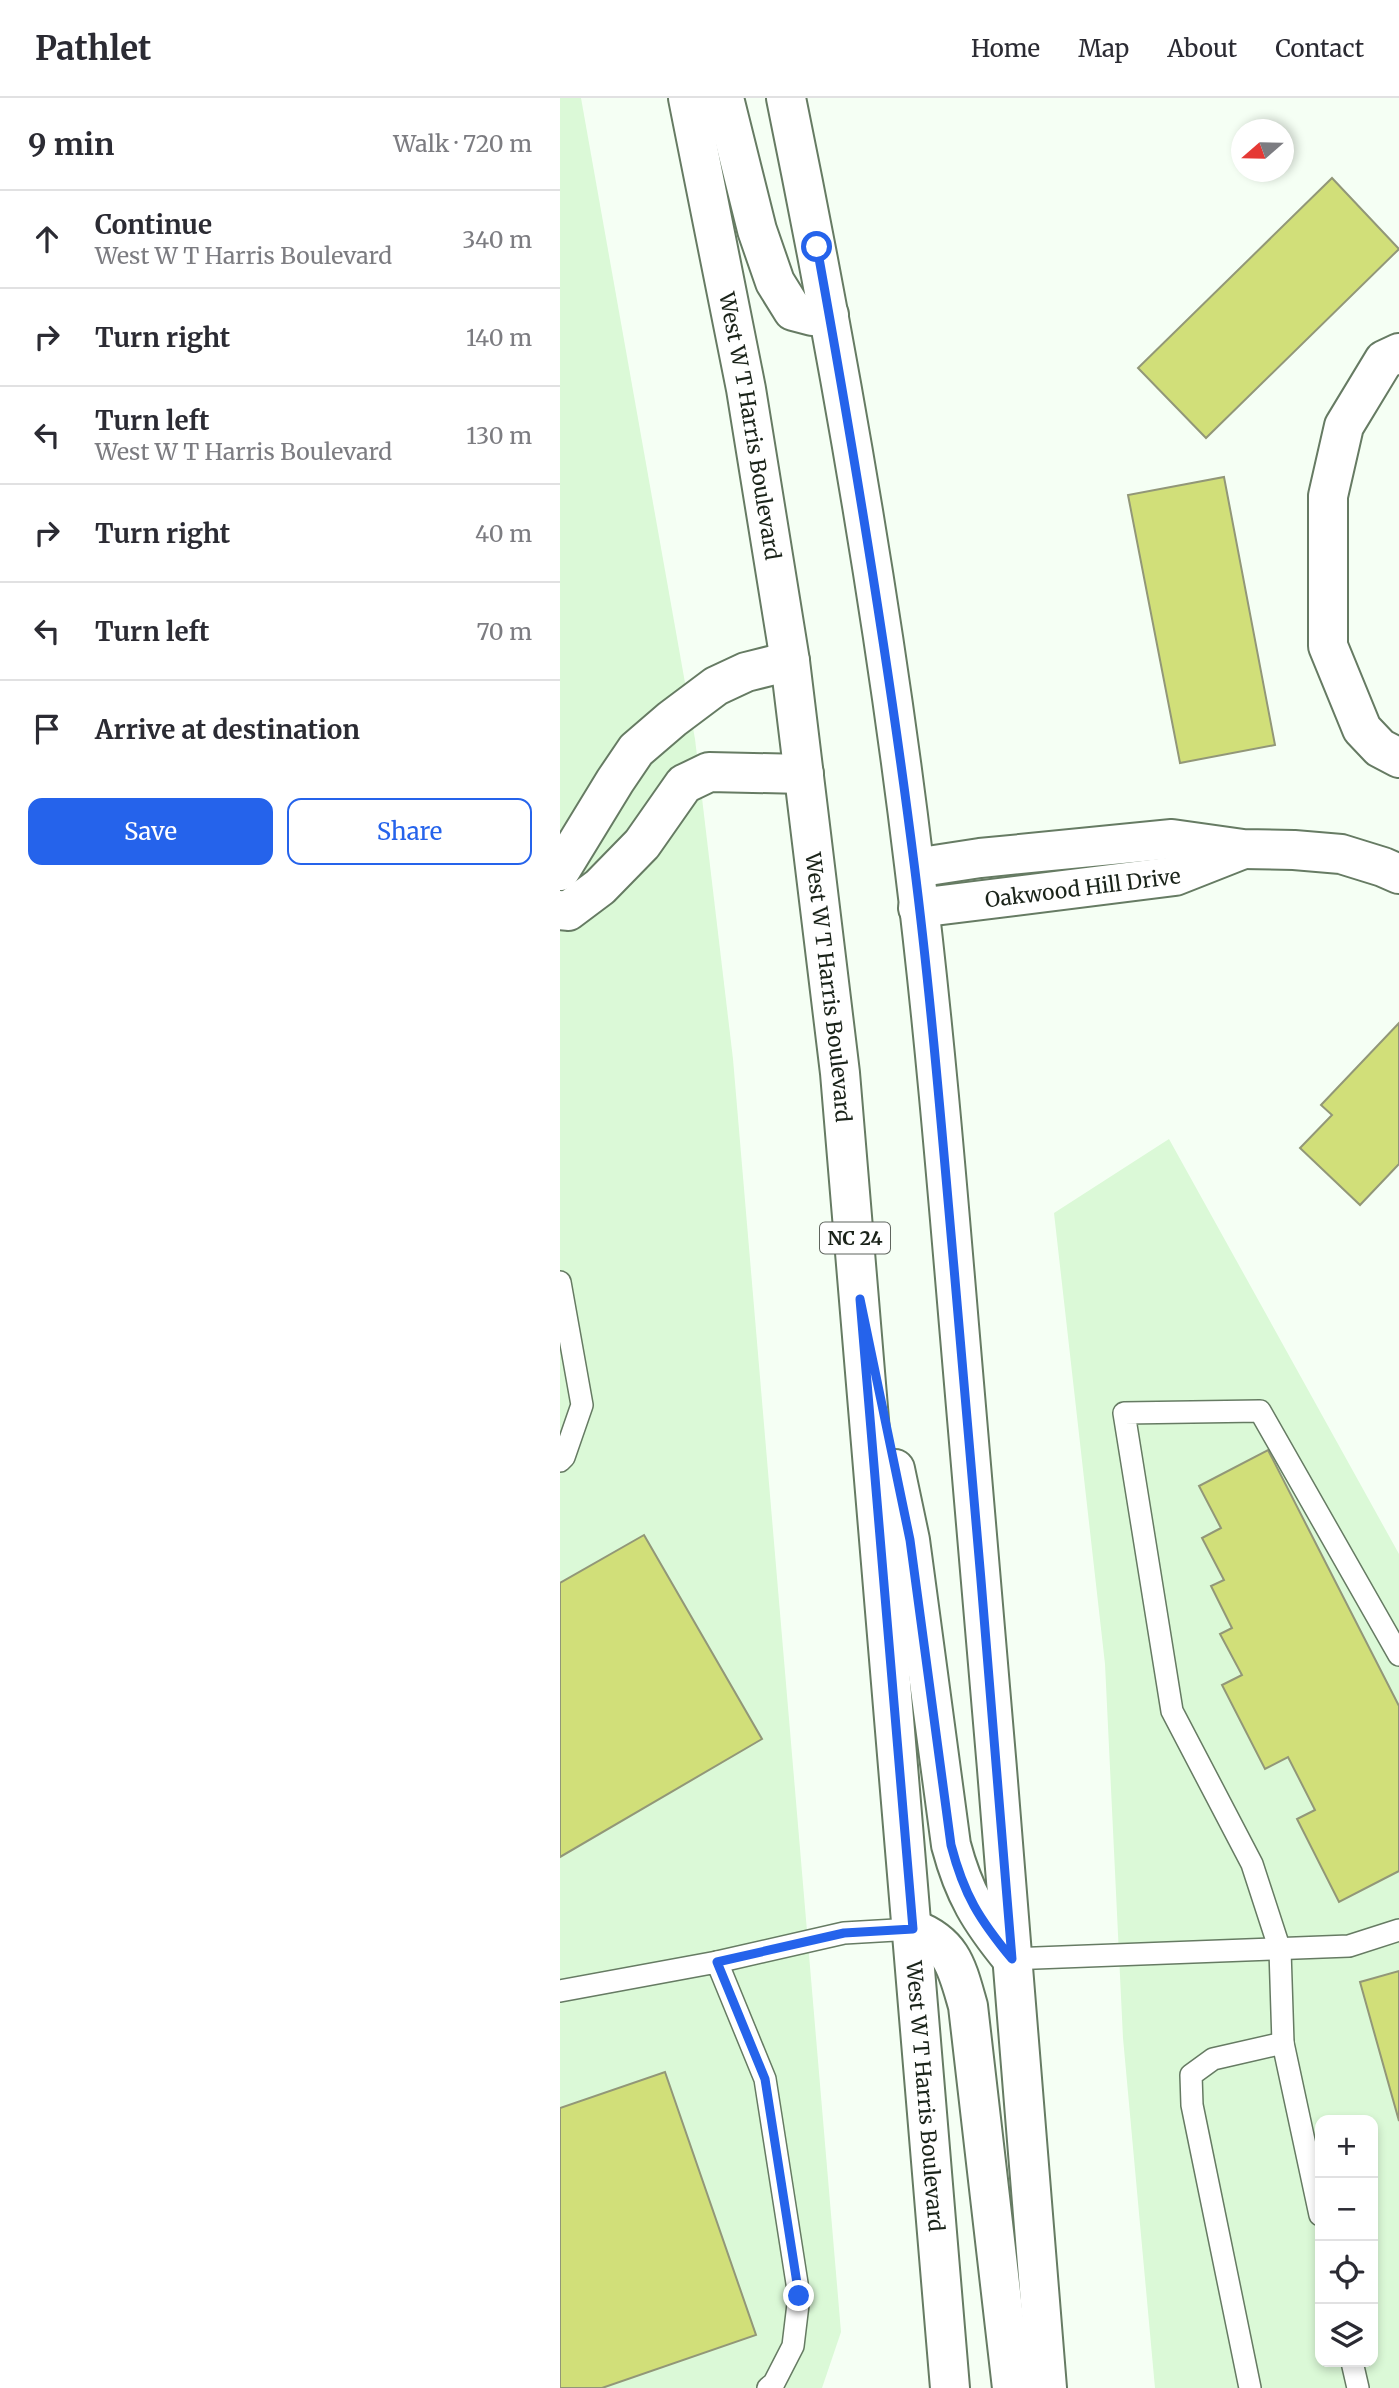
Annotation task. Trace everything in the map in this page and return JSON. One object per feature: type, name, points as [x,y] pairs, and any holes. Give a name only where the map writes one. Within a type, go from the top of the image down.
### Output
[{"type":"main road","name":"West W T Harris Boulevard","points":[[688,98],[746,389],[790,661],[841,1073],[950,2388]]},
{"type":"main road","points":[[724,98],[757,230],[775,282],[793,310],[812,316],[829,315]]},
{"type":"main road","points":[[786,98],[829,315],[871,556],[915,869],[941,1115],[972,1461],[1047,2388]]},
{"type":"main road","points":[[1399,353],[1384,360],[1344,426],[1328,496],[1328,646],[1362,729],[1380,748],[1399,758]]},
{"type":"main road","points":[[560,871],[636,750],[716,686],[746,672],[790,661]]},
{"type":"main road","points":[[560,910],[568,911],[600,887],[642,844],[684,784],[709,772],[804,774]]},
{"type":"main road","name":"Oakwood Hill Drive","points":[[915,869],[980,858],[1172,839],[1243,849],[1294,849],[1341,854],[1399,874]]},
{"type":"main road","name":"Oakwood Hill Drive","points":[[918,908],[1175,876],[1243,849]]},
{"type":"main road","points":[[860,1299],[910,1540],[951,1845],[970,1899],[984,1925],[1012,1959]]},
{"type":"main road","points":[[913,1929],[932,1936],[943,1945],[961,1982],[968,2006],[1012,2388]]},
{"type":"lane","points":[[560,1282],[582,1405],[561,1456]]},
{"type":"lane","points":[[1315,2192],[1283,2043],[1280,1951],[1252,1864],[1172,1711],[1125,1413],[1260,1411],[1399,1655]]},
{"type":"lane","points":[[560,1991],[717,1962],[844,1933],[913,1929]]},
{"type":"lane","points":[[1012,1959],[1280,1951],[1349,1946],[1399,1930]]},
{"type":"lane","points":[[717,1962],[765,2079],[799,2296],[793,2346],[774,2383],[768,2388]]},
{"type":"lane","points":[[1250,2388],[1192,2105],[1191,2075],[1213,2059],[1283,2043]]},
{"type":"lane","points":[[1353,2367],[1358,2388]]},
{"type":"shaded area","points":[[560,98],[581,98],[695,739],[733,1059],[841,2332],[822,2388],[560,2388]]},
{"type":"shaded area","points":[[1169,1139],[1399,1554],[1399,2388],[1155,2388],[1123,2038],[1105,1664],[1054,1213]]},
{"type":"building","points":[[1332,178],[1399,249],[1206,438],[1138,368]]},
{"type":"building","points":[[1224,477],[1275,745],[1180,763],[1128,495]]},
{"type":"building","points":[[1399,1023],[1399,1164],[1360,1205],[1300,1148],[1332,1115],[1321,1105]]},
{"type":"building","points":[[1268,1450],[1399,1706],[1399,1871],[1339,1902],[1297,1819],[1315,1810],[1288,1757],[1265,1769],[1222,1685],[1242,1675],[1220,1634],[1232,1628],[1211,1586],[1224,1580],[1202,1538],[1221,1528],[1199,1486]]},
{"type":"building","points":[[644,1535],[762,1739],[560,1857],[560,1583]]},
{"type":"building","points":[[1399,1971],[1399,2121],[1360,1982]]},
{"type":"building","points":[[665,2072],[756,2335],[602,2388],[560,2388],[560,2108]]},
{"type":"route","points":[[799,2296],[765,2079],[717,1962],[844,1933],[913,1929],[860,1299],[910,1540],[951,1845],[970,1899],[984,1925],[1012,1959],[972,1461],[941,1115],[915,869],[861,491],[817,247]]}]
